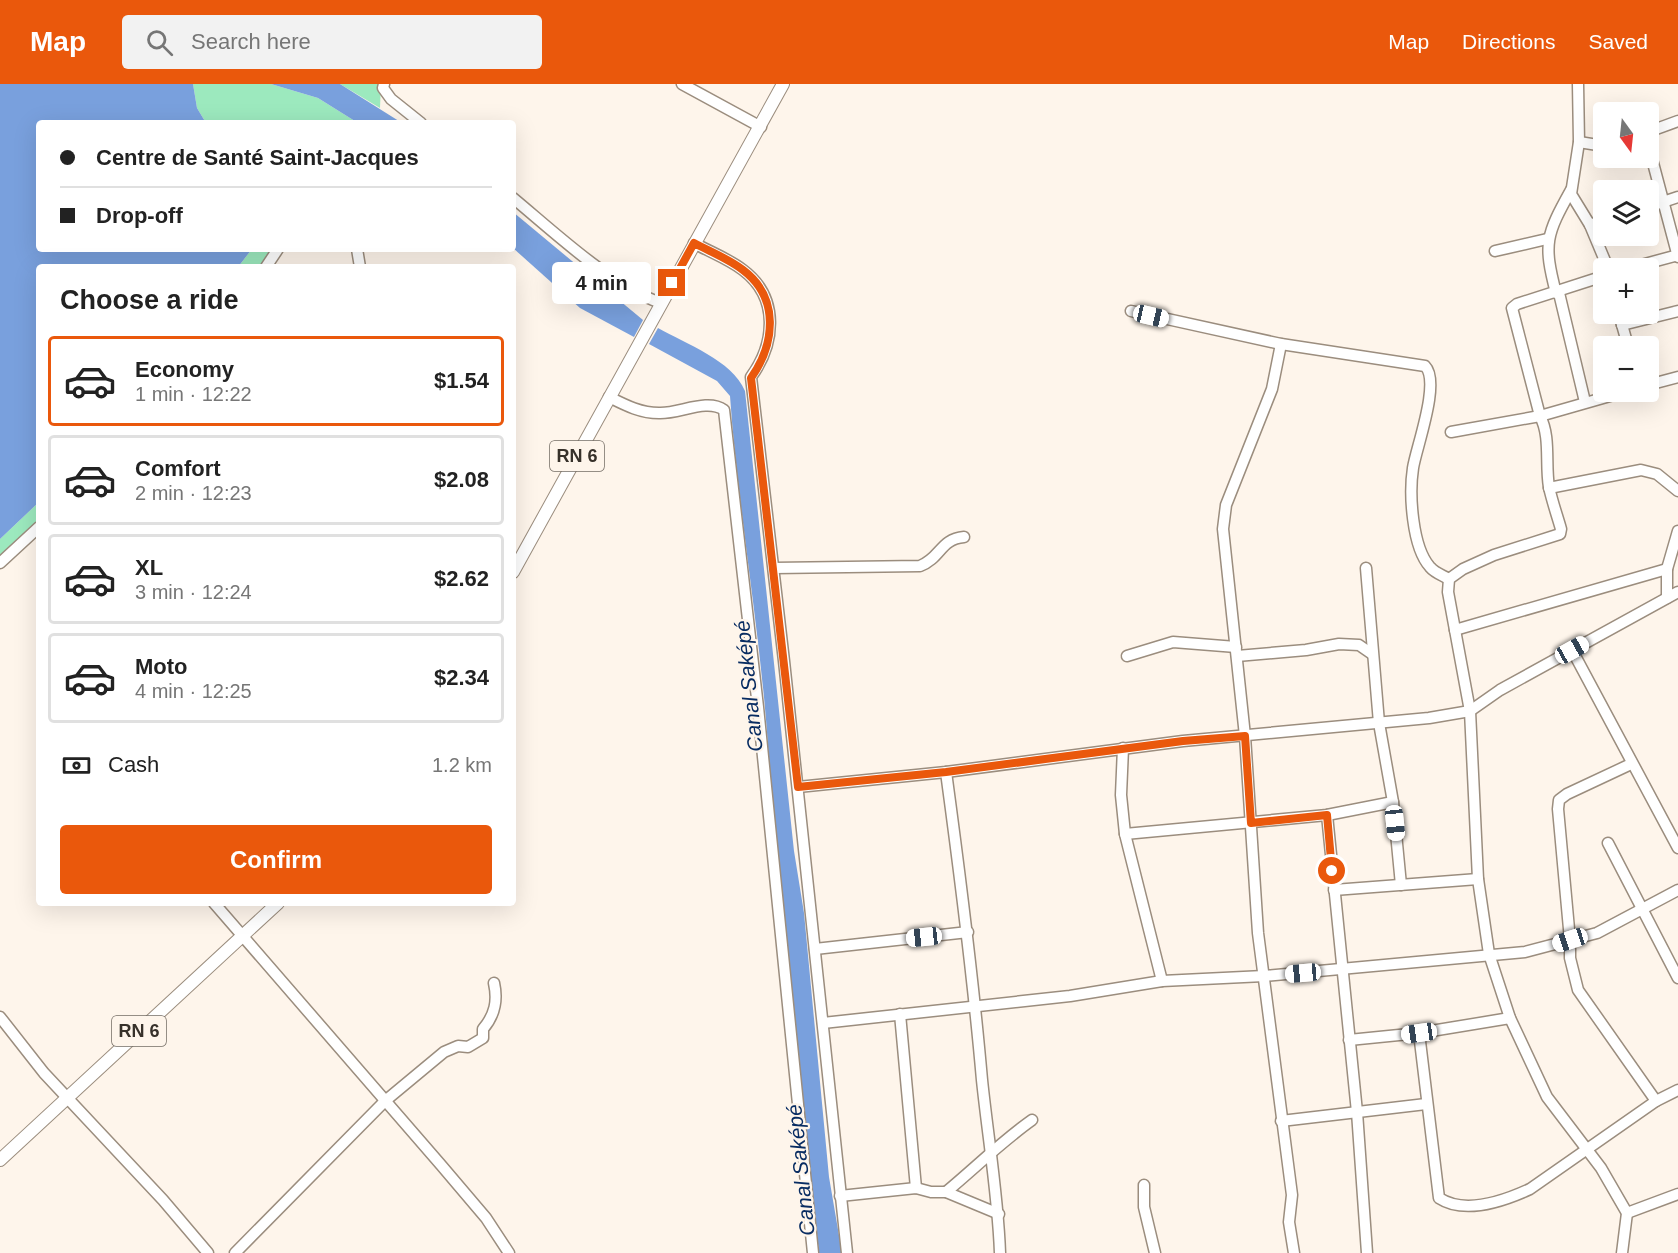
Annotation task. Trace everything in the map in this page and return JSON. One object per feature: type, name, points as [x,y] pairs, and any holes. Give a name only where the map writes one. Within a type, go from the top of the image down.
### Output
[{"type":"main road","name":"RN 6","points":[[516,567],[783,84]]},
{"type":"main road","name":"RN 6","points":[[0,1160],[275,906]]},
{"type":"street","points":[[384,84],[383,88],[392,99],[417,120]]},
{"type":"street","points":[[682,84],[761,127]]},
{"type":"street","points":[[1578,84],[1579,142],[1571,190],[1547,239],[1547,258],[1585,402]]},
{"type":"street","points":[[1659,128],[1678,121]]},
{"type":"street","points":[[1579,142],[1593,144]]},
{"type":"street","points":[[1654,168],[1678,256],[1659,261]]},
{"type":"street","points":[[1571,190],[1590,225],[1604,258]]},
{"type":"street","points":[[1659,204],[1678,197]]},
{"type":"street","points":[[516,200],[619,282],[659,306]]},
{"type":"street","points":[[1496,251],[1547,239]]},
{"type":"street","points":[[694,243],[742,269],[754,279],[771,312],[767,347],[761,363],[751,378],[774,568],[847,1253]]},
{"type":"street","points":[[1449,579],[1463,569],[1494,555],[1560,534],[1561,529],[1550,488],[1545,449],[1547,429],[1540,416],[1512,308],[1517,304],[1558,293],[1593,280]]},
{"type":"street","points":[[1131,311],[1281,344],[1425,366],[1428,369],[1428,394],[1423,434],[1412,470],[1413,519],[1416,536],[1429,566],[1449,579]]},
{"type":"street","points":[[1659,314],[1678,311]]},
{"type":"street","points":[[1281,344],[1272,389],[1226,505],[1223,529],[1245,736],[1258,933],[1292,1195],[1289,1222],[1294,1253]]},
{"type":"street","points":[[1659,383],[1677,380]]},
{"type":"street","points":[[609,397],[642,411],[659,413],[676,412],[704,405],[718,406],[724,410],[755,684],[813,1253]]},
{"type":"street","points":[[1451,432],[1540,416],[1593,400]]},
{"type":"street","points":[[1550,488],[1641,470],[1657,474],[1678,491]]},
{"type":"street","points":[[0,563],[36,529]]},
{"type":"street","points":[[1667,598],[1667,569],[1678,531]]},
{"type":"street","points":[[774,568],[920,566],[933,561],[941,547],[953,538],[964,537]]},
{"type":"street","points":[[1366,568],[1379,723],[1393,802],[1401,885]]},
{"type":"street","points":[[1455,630],[1667,569]]},
{"type":"street","points":[[1449,579],[1448,592],[1470,711],[1478,879],[1490,954],[1510,1018],[1548,1097],[1586,1151],[1601,1168],[1627,1213],[1622,1253]]},
{"type":"street","points":[[798,787],[946,772],[1123,747],[1379,723],[1470,711],[1500,690],[1678,592]]},
{"type":"street","points":[[1127,656],[1173,642],[1237,652],[1306,650],[1339,644],[1359,645],[1372,654]]},
{"type":"street","points":[[1572,650],[1631,765],[1678,848]]},
{"type":"street","points":[[1123,747],[1121,795],[1125,834],[1161,981]]},
{"type":"street","points":[[1631,765],[1567,794],[1559,800],[1558,809],[1570,958],[1578,990],[1656,1101]]},
{"type":"street","points":[[946,772],[977,1007],[999,1214],[1000,1253]]},
{"type":"street","points":[[1125,834],[1327,815],[1393,802]]},
{"type":"street","points":[[1327,815],[1357,1112],[1367,1253]]},
{"type":"street","points":[[1608,843],[1678,978]]},
{"type":"street","points":[[1334,890],[1478,879]]},
{"type":"street","points":[[823,1023],[977,1007],[1161,981],[1264,976],[1525,952],[1597,933],[1678,890]]},
{"type":"street","points":[[217,906],[486,1218],[508,1253]]},
{"type":"street","points":[[815,949],[968,932]]},
{"type":"street","points":[[235,1253],[385,1101],[444,1052],[458,1046],[468,1047],[483,1038],[483,1029],[493,1017],[497,996],[494,983]]},
{"type":"street","points":[[900,1014],[916,1188]]},
{"type":"street","points":[[0,1017],[44,1073],[68,1096],[208,1253]]},
{"type":"street","points":[[1348,1040],[1419,1033],[1510,1018]]},
{"type":"street","points":[[1419,1033],[1438,1198],[1447,1203],[1481,1204],[1509,1198],[1530,1189],[1656,1101],[1678,1090]]},
{"type":"street","points":[[1281,1120],[1426,1104]]},
{"type":"street","points":[[946,1192],[992,1155],[1001,1143],[1032,1120]]},
{"type":"street","points":[[1144,1185],[1144,1207],[1155,1253]]},
{"type":"street","points":[[840,1196],[916,1188],[931,1192],[946,1192],[999,1214]]},
{"type":"street","points":[[1627,1213],[1678,1194]]},
{"type":"green space","points":[[193,84],[271,84],[318,98],[353,120],[204,120],[197,108]]},
{"type":"green space","points":[[340,84],[381,84],[380,108]]},
{"type":"green space","points":[[250,252],[271,252],[261,264],[240,264]]},
{"type":"green space","points":[[36,505],[36,524],[0,557],[0,539]]},
{"type":"water","points":[[0,84],[193,84],[197,108],[204,120],[36,120],[36,252],[250,252],[240,264],[36,264],[36,505],[0,539]]},
{"type":"water","points":[[271,84],[340,84],[397,120],[353,120],[318,98]]},
{"type":"water","points":[[516,214],[643,320],[634,337],[580,308],[516,251]]},
{"type":"water","points":[[658,328],[719,362],[739,380],[745,391],[794,851],[804,913],[829,1177],[842,1253],[819,1253],[770,783],[763,686],[739,493],[730,396],[717,381],[649,344]]},
{"type":"route","points":[[672,283],[694,243],[742,269],[754,279],[771,312],[767,347],[761,363],[751,378],[755,394],[798,787],[946,772],[1123,747],[1245,736],[1251,823],[1327,815],[1332,871]]},
{"type":"water label","name":"Canal Saképé","points":[[749,686]]},
{"type":"water label","name":"Canal Saképé","points":[[801,1170]]}]
